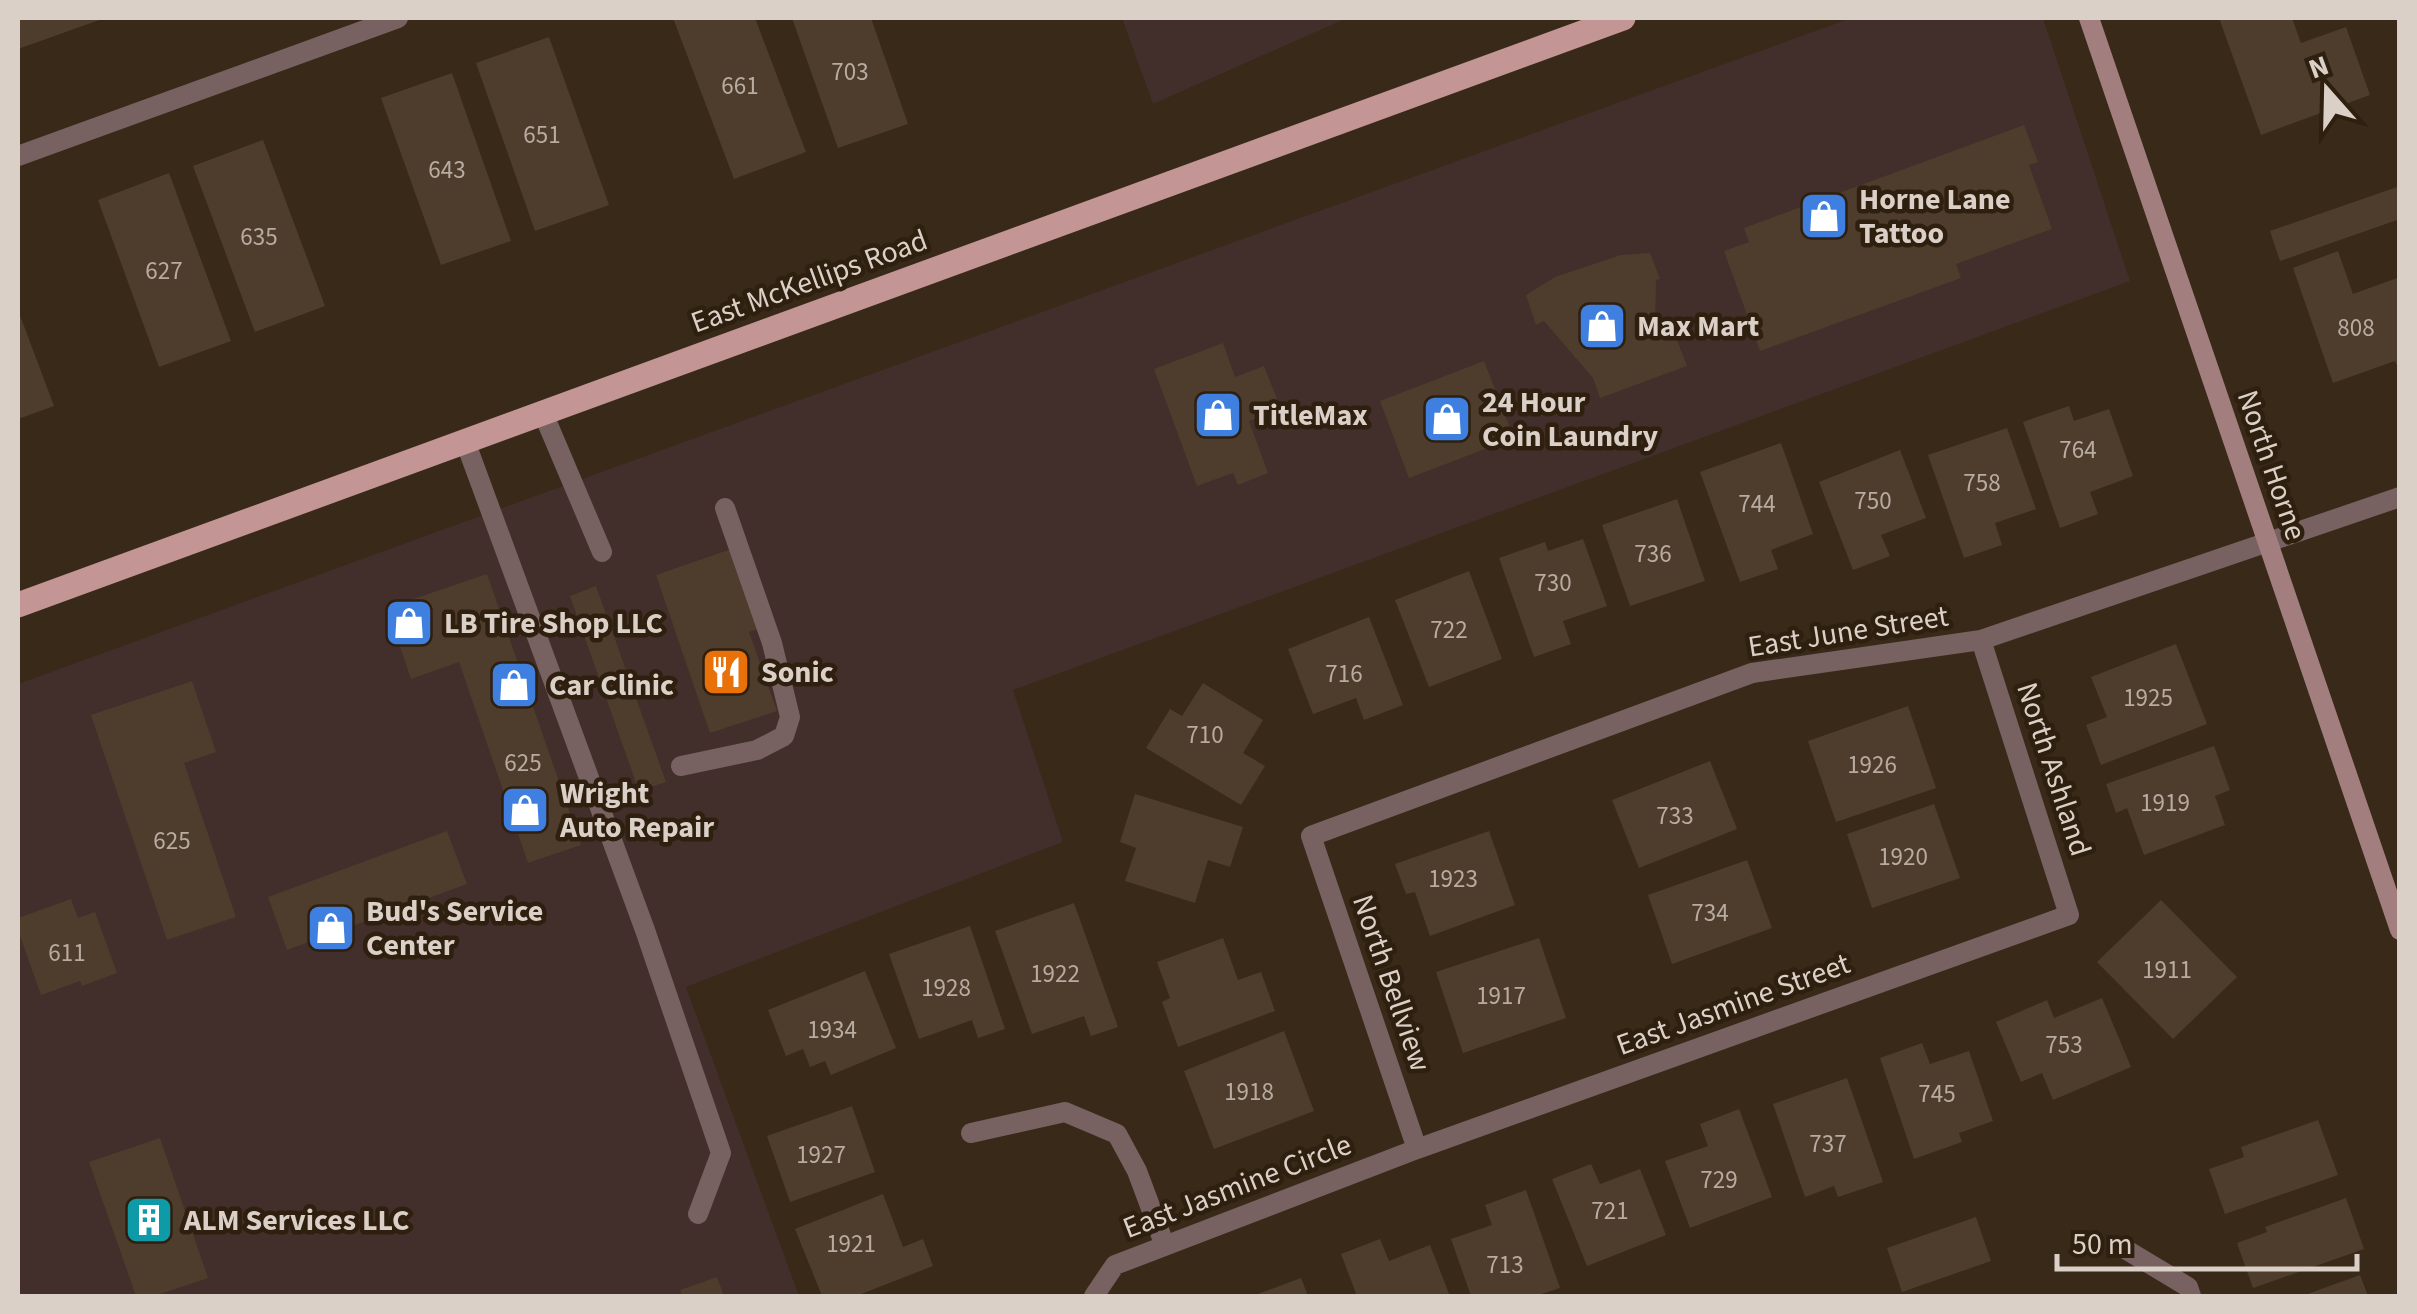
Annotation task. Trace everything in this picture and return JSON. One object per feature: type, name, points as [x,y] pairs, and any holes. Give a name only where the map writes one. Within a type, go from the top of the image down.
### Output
[{"type":"main road","name":"East McKellips Road","points":[[18,605],[1623,18]]},
{"type":"street","points":[[18,156],[398,18]]},
{"type":"street","name":"North Horne","points":[[2089,18],[2400,930]]},
{"type":"street","points":[[543,413],[602,552]]},
{"type":"street","points":[[465,441],[721,1153],[698,1214]]},
{"type":"street","name":"East June Street","points":[[1310,836],[1752,673],[1982,640],[2400,497]]},
{"type":"street","points":[[681,766],[757,750],[784,736],[790,717],[772,643],[726,508]]},
{"type":"street","name":"North Ashland","points":[[1982,640],[2069,915]]},
{"type":"street","name":"North Bellview","points":[[1310,836],[1417,1149]]},
{"type":"street","name":"East Jasmine Street","points":[[1417,1149],[2069,915]]},
{"type":"street","points":[[971,1133],[1065,1112],[1117,1134],[1137,1171],[1164,1246]]},
{"type":"street","name":"East Jasmine Circle","points":[[1094,1296],[1115,1264],[1417,1149]]},
{"type":"street","points":[[2125,1249],[2188,1287],[2191,1296]]},
{"type":"shaded area","points":[[1122,18],[1347,18],[1153,104]]},
{"type":"shaded area","points":[[1851,18],[2043,18],[2130,281],[1013,690],[1063,842],[686,987],[799,1296],[18,1296],[18,684]]},
{"type":"building","points":[[18,18],[105,18],[18,49]]},
{"type":"building","points":[[673,18],[755,18],[806,152],[734,179]]},
{"type":"building","points":[[792,18],[871,18],[908,124],[838,148]]},
{"type":"building","points":[[2219,18],[2292,18],[2301,43],[2346,27],[2370,95],[2261,135]]},
{"type":"building","points":[[549,37],[609,205],[535,231],[476,63]]},
{"type":"building","points":[[452,73],[511,241],[441,265],[381,98]]},
{"type":"building","points":[[2024,125],[2038,162],[2029,165],[2052,229],[1956,264],[1961,278],[1760,351],[1724,251],[1749,242],[1744,228]]},
{"type":"building","points":[[263,140],[325,306],[255,332],[193,166]]},
{"type":"building","points":[[169,173],[231,341],[159,367],[98,200]]},
{"type":"building","points":[[2400,186],[2400,219],[2280,261],[2270,231]]},
{"type":"building","points":[[2338,251],[2353,294],[2400,277],[2400,372],[2395,361],[2333,383],[2293,268]]},
{"type":"building","name":"Max Mart","points":[[1650,253],[1660,279],[1656,280],[1655,327],[1672,327],[1687,366],[1600,398],[1593,378],[1544,321],[1536,325],[1526,295],[1555,277],[1621,255]]},
{"type":"building","points":[[18,310],[54,406],[18,419]]},
{"type":"building","name":"TitleMax","points":[[1223,343],[1235,377],[1264,366],[1281,409],[1249,421],[1268,473],[1238,485],[1233,473],[1197,486],[1154,369]]},
{"type":"building","name":"24 Hour Coin Laundry","points":[[1484,361],[1514,438],[1409,478],[1380,401]]},
{"type":"building","points":[[2069,406],[2074,421],[2109,409],[2133,476],[2090,492],[2098,514],[2060,528],[2023,422]]},
{"type":"building","points":[[2007,428],[2036,509],[1995,523],[2002,545],[1964,558],[1928,455]]},
{"type":"building","points":[[1781,443],[1813,534],[1771,550],[1778,569],[1740,582],[1700,472]]},
{"type":"building","points":[[1900,450],[1926,518],[1881,535],[1890,556],[1853,570],[1819,482]]},
{"type":"building","points":[[1677,499],[1705,581],[1630,606],[1602,525]]},
{"type":"building","points":[[1583,539],[1607,606],[1563,621],[1571,644],[1534,657],[1499,558],[1545,542],[1548,551]]},
{"type":"building","name":"Sonic","points":[[734,548],[761,628],[749,632],[777,711],[710,733],[656,575]]},
{"type":"building","points":[[1469,571],[1502,659],[1429,687],[1395,600]]},
{"type":"building","points":[[487,574],[581,845],[528,863],[459,662],[411,679],[387,608]]},
{"type":"building","points":[[596,586],[666,782],[639,791],[570,596]]},
{"type":"building","points":[[1369,617],[1403,705],[1364,720],[1356,698],[1313,714],[1288,649]]},
{"type":"building","points":[[2176,644],[2207,724],[2101,765],[2086,725],[2107,717],[2091,677]]},
{"type":"building","points":[[192,681],[216,752],[184,763],[236,917],[167,940],[91,715]]},
{"type":"building","points":[[1203,683],[1263,720],[1243,753],[1265,766],[1241,805],[1146,748],[1170,709],[1182,716]]},
{"type":"building","points":[[1908,706],[1936,788],[1836,822],[1808,741]]},
{"type":"building","points":[[2214,746],[2230,790],[2215,796],[2225,825],[2144,855],[2127,808],[2116,813],[2106,784]]},
{"type":"building","points":[[1710,761],[1737,829],[1639,868],[1612,800]]},
{"type":"building","points":[[1135,794],[1243,827],[1230,867],[1208,860],[1195,903],[1125,881],[1136,848],[1120,842]]},
{"type":"building","points":[[1934,804],[1960,878],[1872,908],[1847,834]]},
{"type":"building","points":[[447,831],[467,884],[287,950],[268,897]]},
{"type":"building","points":[[1489,831],[1515,905],[1430,936],[1415,892],[1406,894],[1395,864]]},
{"type":"building","points":[[1747,860],[1772,928],[1672,964],[1648,895]]},
{"type":"building","points":[[71,899],[78,918],[95,912],[117,973],[41,995],[18,930],[18,918]]},
{"type":"building","points":[[2161,900],[2237,977],[2173,1039],[2097,962]]},
{"type":"building","points":[[1074,903],[1118,1027],[1091,1036],[1084,1016],[1032,1034],[995,931]]},
{"type":"building","points":[[970,926],[1005,1029],[978,1038],[972,1020],[919,1039],[889,954]]},
{"type":"building","points":[[1223,938],[1238,980],[1261,972],[1275,1011],[1178,1047],[1162,1002],[1170,998],[1157,962]]},
{"type":"building","points":[[1539,938],[1566,1018],[1463,1053],[1436,972]]},
{"type":"building","points":[[865,971],[896,1048],[831,1075],[825,1061],[810,1067],[803,1049],[786,1056],[768,1010]]},
{"type":"building","points":[[2102,998],[2131,1067],[2053,1100],[2042,1073],[2021,1082],[1996,1022],[2047,1000],[2054,1018]]},
{"type":"building","points":[[1284,1031],[1314,1111],[1214,1149],[1184,1071]]},
{"type":"building","points":[[1922,1043],[1930,1064],[1969,1051],[1993,1121],[1959,1133],[1962,1142],[1914,1159],[1880,1058]]},
{"type":"building","points":[[1847,1078],[1883,1182],[1838,1197],[1834,1186],[1805,1197],[1773,1104]]},
{"type":"building","points":[[852,1106],[875,1172],[790,1202],[767,1136]]},
{"type":"building","points":[[1739,1109],[1772,1197],[1690,1228],[1665,1161],[1708,1146],[1700,1124]]},
{"type":"building","points":[[2318,1120],[2338,1175],[2225,1214],[2209,1169],[2244,1157],[2241,1147]]},
{"type":"building","name":"ALM Services LLC","points":[[160,1138],[208,1278],[154,1296],[136,1296],[89,1162]]},
{"type":"building","points":[[1591,1164],[1600,1184],[1640,1169],[1666,1235],[1587,1266],[1552,1179]]},
{"type":"building","points":[[1526,1190],[1560,1288],[1535,1296],[1471,1296],[1451,1239],[1492,1225],[1485,1205]]},
{"type":"building","points":[[883,1194],[903,1247],[923,1239],[933,1266],[856,1296],[822,1296],[795,1229]]},
{"type":"building","points":[[2346,1198],[2364,1249],[2253,1288],[2237,1243],[2267,1232],[2265,1227]]},
{"type":"building","points":[[1976,1217],[1991,1261],[1902,1292],[1887,1248]]},
{"type":"building","points":[[1380,1239],[1389,1261],[1430,1245],[1450,1296],[1357,1296],[1341,1254]]},
{"type":"building","points":[[2360,1275],[2368,1296],[2302,1296]]},
{"type":"building","points":[[717,1277],[724,1296],[682,1296],[680,1290]]},
{"type":"building","points":[[1301,1278],[1308,1296],[1252,1296]]},
{"type":"place","name":"Horne Lane Tattoo","points":[[1824,216]]},
{"type":"place","name":"Max Mart","points":[[1602,326]]},
{"type":"place","name":"TitleMax","points":[[1218,415]]},
{"type":"place","name":"24 Hour Coin Laundry","points":[[1447,419]]},
{"type":"place","name":"LB Tire Shop LLC","points":[[409,623]]},
{"type":"place","name":"Sonic","points":[[726,672]]},
{"type":"place","name":"Car Clinic","points":[[514,685]]},
{"type":"place","name":"Wright Auto Repair","points":[[525,810]]},
{"type":"place","name":"Bud's Service Center","points":[[331,928]]},
{"type":"place","name":"ALM Services LLC","points":[[149,1220]]}]
